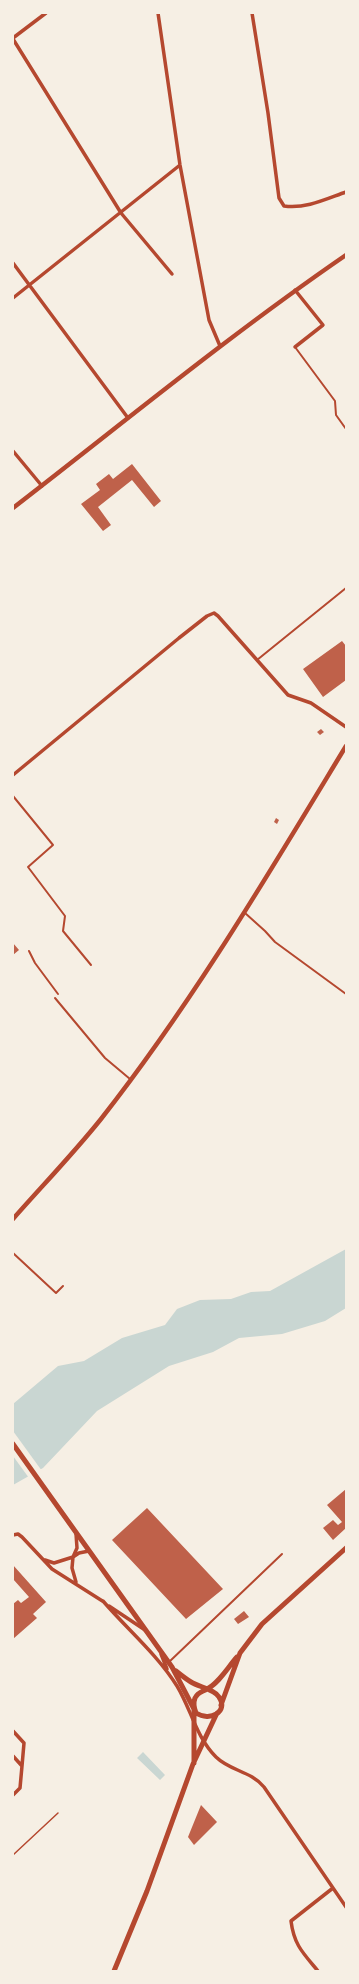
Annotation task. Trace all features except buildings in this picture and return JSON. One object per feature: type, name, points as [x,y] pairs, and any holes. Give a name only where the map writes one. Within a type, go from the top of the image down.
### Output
[{"type":"main road","points":[[13,1444],[51,1494],[89,1551],[170,1665],[196,1713],[205,1717],[213,1716],[218,1713]]},
{"type":"main road","points":[[194,1762],[195,1697],[202,1691],[207,1690],[240,1653],[262,1624],[346,1548]]},
{"type":"main road","points":[[114,1971],[147,1891],[194,1762],[218,1713],[240,1653]]},
{"type":"main road","points":[[170,1665],[192,1683],[216,1693],[221,1704]]},
{"type":"street","points":[[46,13],[13,38],[121,213],[172,274]]},
{"type":"street","points":[[158,13],[180,165],[209,320],[220,346]]},
{"type":"street","points":[[252,13],[279,198],[284,206],[295,208],[346,192]]},
{"type":"street","points":[[13,298],[180,165]]},
{"type":"street","points":[[13,508],[220,346],[295,290],[346,255]]},
{"type":"street","points":[[13,263],[128,418]]},
{"type":"street","points":[[295,290],[323,324],[295,347]]},
{"type":"street","points":[[13,450],[42,486]]},
{"type":"street","points":[[13,775],[178,638],[207,616],[214,613],[288,695],[312,703],[346,728]]},
{"type":"street","points":[[13,1219],[90,1132],[131,1079],[245,913],[346,747]]},
{"type":"street","points":[[73,1527],[78,1543],[73,1557],[72,1568],[76,1582]]},
{"type":"street","points":[[13,1535],[18,1534],[22,1537],[52,1569],[76,1582],[146,1631]]},
{"type":"street","points":[[41,1557],[54,1563],[73,1557],[79,1553],[89,1551]]},
{"type":"street","points":[[103,1601],[168,1673],[184,1698],[194,1724],[204,1743],[222,1762],[258,1779],[346,1907]]},
{"type":"street","points":[[159,1649],[168,1673]]},
{"type":"street","points":[[13,1731],[24,1743],[20,1788],[13,1795]]},
{"type":"street","points":[[13,1756],[22,1766]]},
{"type":"street","points":[[318,1971],[299,1949],[292,1930],[291,1921],[333,1888]]},
{"type":"lane","points":[[295,347],[335,401],[336,415],[346,429]]},
{"type":"lane","points":[[257,660],[346,588]]},
{"type":"lane","points":[[13,796],[53,845],[28,867],[65,916],[63,932],[91,965]]},
{"type":"lane","points":[[245,913],[275,942],[346,994]]},
{"type":"lane","points":[[29,951],[35,963],[58,994]]},
{"type":"lane","points":[[55,998],[105,1058],[131,1079]]},
{"type":"lane","points":[[13,1254],[56,1293],[63,1286]]},
{"type":"lane","points":[[170,1665],[282,1554]]},
{"type":"path","points":[[13,1855],[58,1813]]},
{"type":"shaded area","points":[[346,1249],[346,1308],[325,1321],[282,1334],[239,1338],[213,1352],[169,1366],[97,1411],[43,1468],[13,1485],[13,1404],[58,1366],[84,1361],[122,1338],[165,1325],[177,1309],[200,1300],[231,1299],[251,1292],[270,1291]]},
{"type":"shaded area","points":[[143,1752],[165,1775],[160,1780],[137,1758]]},
{"type":"pier","points":[[13,1431],[42,1471],[29,1478],[13,1456]]}]
